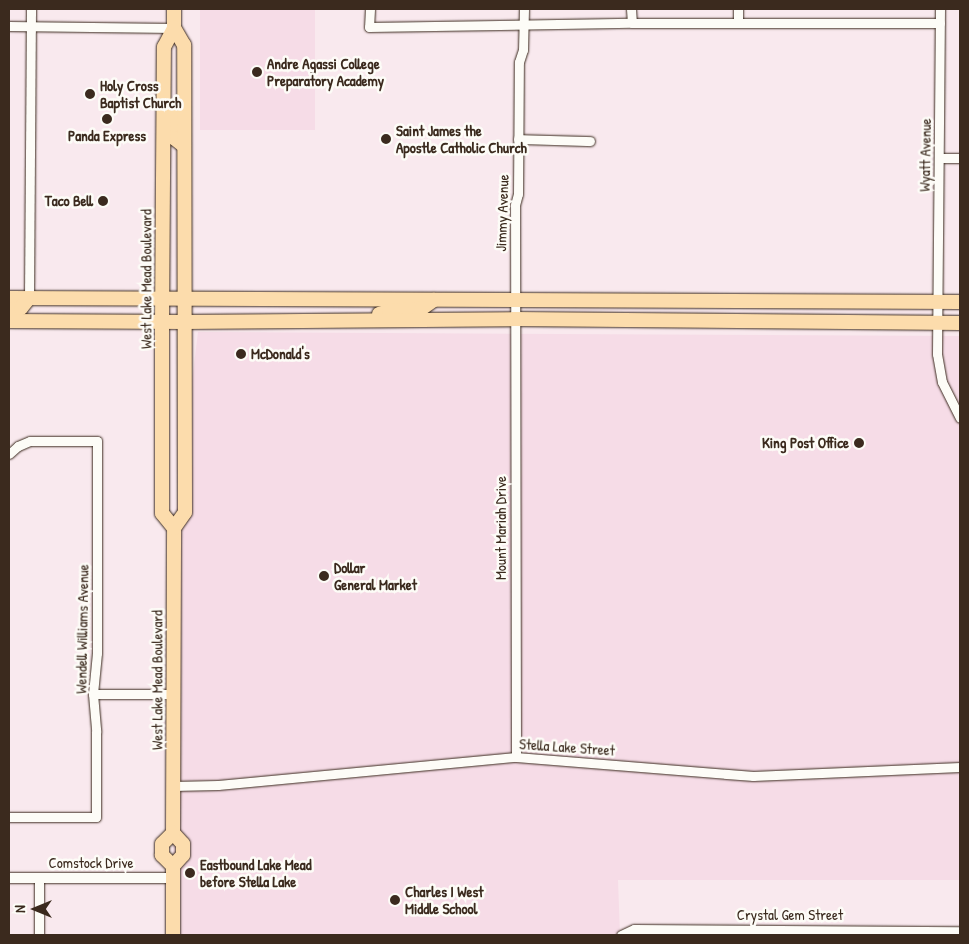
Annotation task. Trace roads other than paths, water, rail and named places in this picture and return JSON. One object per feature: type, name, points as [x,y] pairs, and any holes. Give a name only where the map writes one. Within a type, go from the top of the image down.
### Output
[{"type":"main road","name":"West Lake Mead Boulevard","points":[[174,9],[174,28],[164,47],[162,298],[162,513],[174,528]]},
{"type":"main road","name":"West Lake Mead Boulevard","points":[[173,935],[173,872],[162,855],[162,844],[173,833],[174,528],[185,512],[184,45],[174,28]]},
{"type":"main road","points":[[163,105],[174,117],[174,138],[184,146]]},
{"type":"main road","points":[[9,298],[960,302]]},
{"type":"main road","points":[[9,310],[21,308],[29,298]]},
{"type":"main road","points":[[374,321],[377,315],[384,313],[421,309],[435,299]]},
{"type":"main road","points":[[9,321],[184,322],[514,319],[960,323]]},
{"type":"street","points":[[29,298],[31,9]]},
{"type":"street","points":[[370,9],[369,27],[632,23],[940,23]]},
{"type":"street","name":"Jimmy Avenue","points":[[514,300],[519,62],[523,50],[524,9]]},
{"type":"street","points":[[632,9],[632,23]]},
{"type":"street","points":[[738,9],[738,23]]},
{"type":"street","name":"Wyatt Avenue","points":[[940,9],[937,354],[942,382],[960,418]]},
{"type":"street","points":[[9,26],[174,28]]},
{"type":"street","points":[[518,139],[590,141]]},
{"type":"street","points":[[939,158],[960,158]]},
{"type":"street","name":"Mount Mariah Drive","points":[[514,300],[516,757]]},
{"type":"street","name":"Wendell Williams Avenue","points":[[9,454],[18,446],[30,441],[97,441],[97,653],[93,694],[96,732],[96,817],[9,817]]},
{"type":"street","points":[[93,694],[173,694]]},
{"type":"street","name":"Stella Lake Street","points":[[173,786],[218,784],[516,757],[753,776],[960,767]]},
{"type":"street","name":"Comstock Drive","points":[[9,878],[173,872]]},
{"type":"street","points":[[39,878],[39,935]]},
{"type":"street","name":"Crystal Gem Street","points":[[621,935],[634,929],[960,931]]},
{"type":"place","name":"Andre Agassi College Preparatory Academy","points":[[257,72]]},
{"type":"place","name":"Holy Cross Baptist Church","points":[[90,94]]},
{"type":"place","name":"Panda Express","points":[[107,119]]},
{"type":"place","name":"Saint James the Apostle Catholic Church","points":[[386,139]]},
{"type":"place","name":"Taco Bell","points":[[103,201]]},
{"type":"place","name":"McDonald's","points":[[241,354]]},
{"type":"place","name":"King Post Office","points":[[859,443]]},
{"type":"place","name":"Dollar General Market","points":[[324,576]]},
{"type":"place","name":"Eastbound Lake Mead before Stella Lake","points":[[190,873]]},
{"type":"place","name":"Charles I West Middle School","points":[[395,900]]}]
